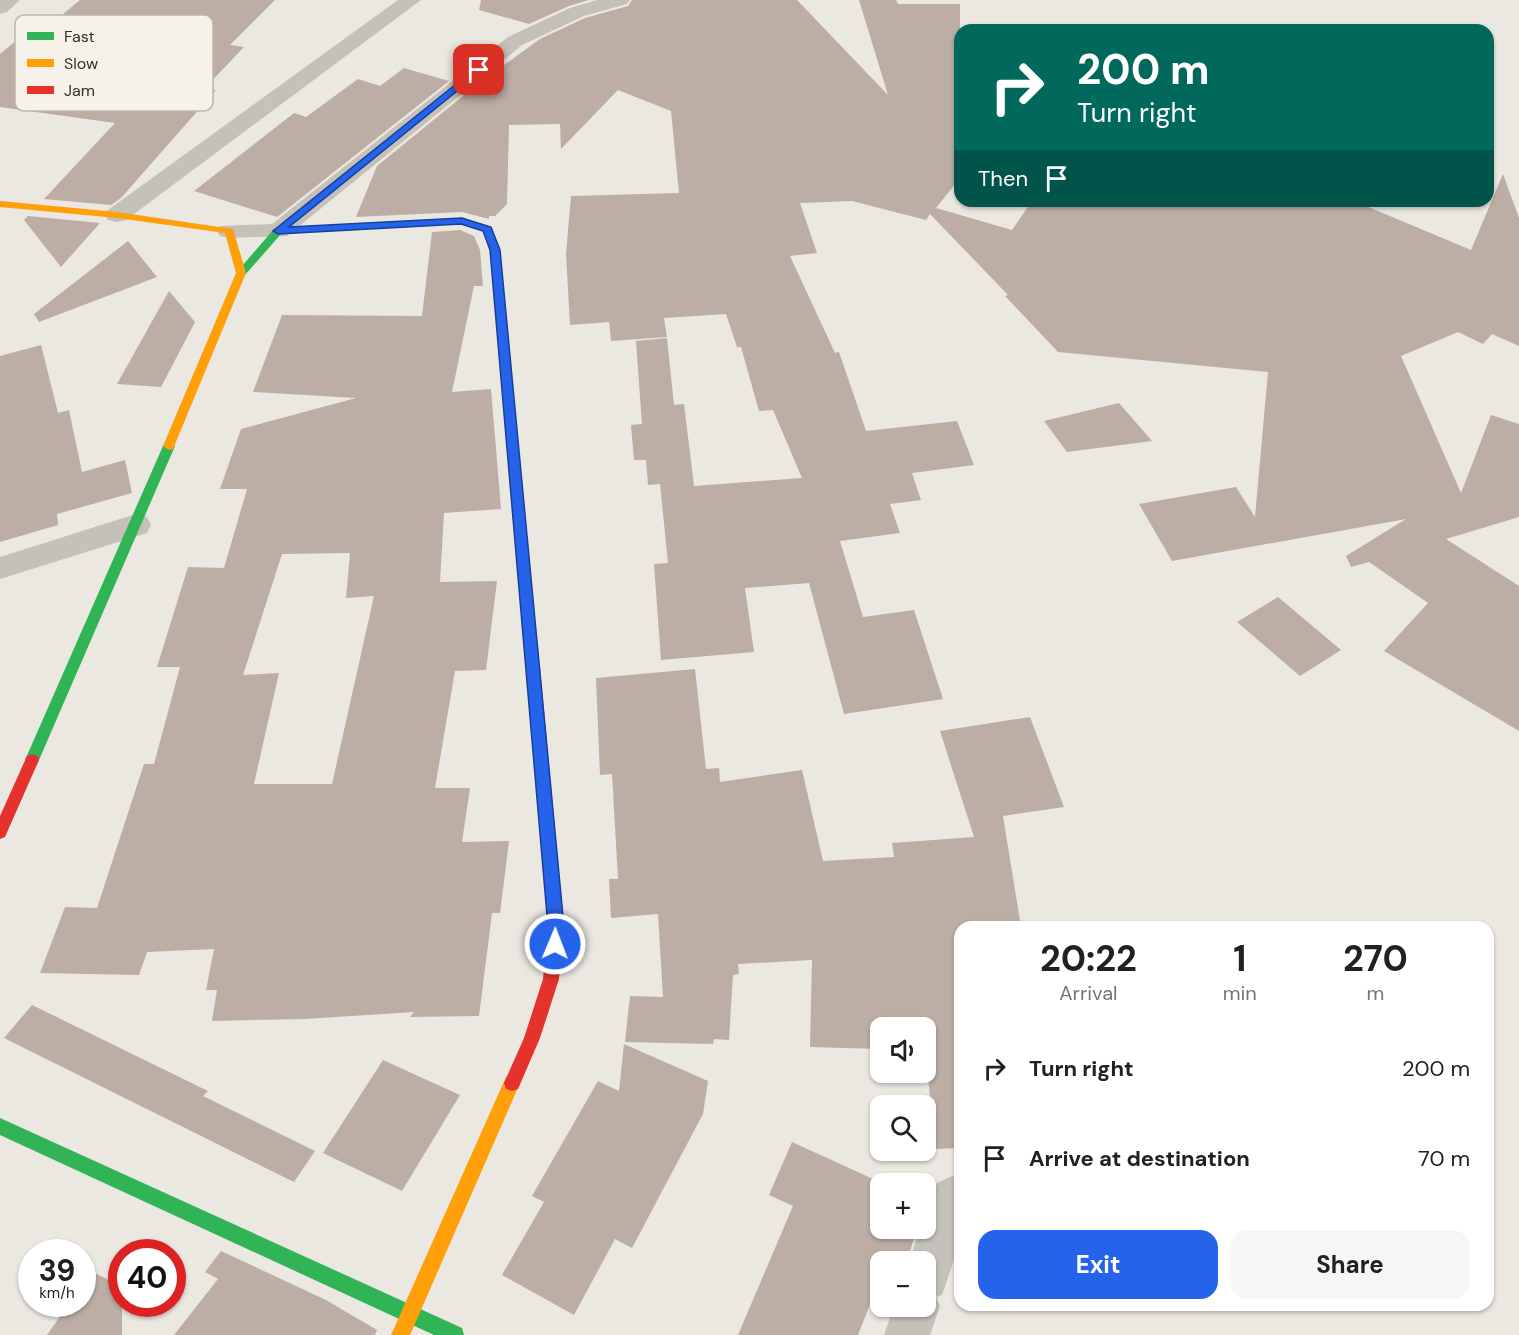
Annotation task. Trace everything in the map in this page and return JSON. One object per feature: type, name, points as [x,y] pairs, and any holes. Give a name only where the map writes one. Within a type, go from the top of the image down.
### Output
[{"type":"street","points":[[0,8],[10,0]]},
{"type":"street","points":[[117,215],[411,0]]},
{"type":"street","points":[[0,833],[136,525],[241,273],[278,231],[515,41],[577,12],[620,0]]},
{"type":"street","points":[[0,204],[117,215],[229,231],[278,231],[462,221],[487,229],[495,250],[556,927],[551,979],[532,1038],[412,1313],[400,1335]]},
{"type":"street","points":[[229,231],[241,273]]},
{"type":"street","points":[[0,568],[136,525]]},
{"type":"street","points":[[0,1125],[412,1313],[455,1335]]},
{"type":"street","points":[[935,1251],[952,1198]]},
{"type":"street","points":[[907,1335],[913,1317]]},
{"type":"building","points":[[80,0],[275,0],[230,45],[244,47],[213,80],[213,15],[62,15]]},
{"type":"building","points":[[481,0],[589,0],[569,6],[529,24],[479,10]]},
{"type":"building","points":[[632,0],[797,0],[888,95],[859,0],[896,0],[898,4],[960,4],[960,24],[954,24],[954,186],[936,208],[1012,230],[1028,207],[1368,207],[1471,250],[1489,207],[1494,207],[1494,195],[1503,174],[1519,218],[1519,346],[1492,334],[1483,344],[1458,332],[1401,356],[1461,493],[1491,415],[1519,424],[1519,517],[1446,539],[1519,586],[1519,731],[1384,651],[1428,603],[1369,562],[1351,567],[1346,556],[1406,519],[1172,561],[1139,504],[1236,487],[1255,517],[1268,372],[1058,352],[1005,296],[1008,295],[930,214],[926,220],[852,201],[800,203],[817,253],[790,256],[835,353],[839,352],[866,431],[957,421],[974,465],[912,473],[921,500],[890,504],[900,533],[840,541],[863,617],[914,610],[943,699],[844,714],[809,583],[745,588],[754,652],[661,660],[654,564],[668,563],[660,484],[648,485],[646,460],[634,460],[631,425],[642,424],[636,341],[667,338],[674,405],[684,404],[694,486],[802,478],[773,410],[759,411],[741,347],[737,347],[726,314],[664,318],[667,337],[611,341],[609,322],[570,325],[566,254],[571,196],[679,193],[671,111],[618,90],[561,149],[560,124],[509,125],[507,204],[495,216],[489,216],[489,219],[462,212],[356,217],[377,166],[474,87],[540,39],[585,18],[628,6]]},
{"type":"building","points":[[15,42],[15,109],[0,107],[0,54]]},
{"type":"building","points":[[404,68],[449,81],[277,217],[194,191],[294,113],[306,117],[358,79],[380,86]]},
{"type":"building","points":[[29,111],[198,111],[121,198],[111,205],[44,199],[115,123]]},
{"type":"building","points":[[28,216],[100,223],[61,267],[24,220]]},
{"type":"building","points":[[460,230],[474,236],[480,250],[483,286],[474,286],[452,392],[491,389],[501,509],[444,513],[440,582],[497,581],[486,670],[455,671],[435,788],[470,788],[462,842],[509,841],[500,913],[492,913],[479,1016],[410,1017],[414,1012],[305,1019],[212,1021],[217,990],[206,990],[214,949],[147,952],[139,975],[40,973],[65,907],[97,908],[144,764],[154,764],[180,667],[157,667],[188,567],[224,568],[247,489],[220,489],[241,429],[356,398],[253,392],[282,315],[422,316],[432,232]],"holes":[[[350,553],[346,598],[374,596],[332,784],[254,784],[279,673],[243,675],[282,554]]]},
{"type":"building","points":[[128,241],[157,277],[39,322],[34,314]]},
{"type":"building","points":[[169,291],[195,322],[161,387],[117,384]]},
{"type":"building","points":[[41,345],[58,413],[69,410],[82,472],[125,460],[132,493],[57,514],[58,525],[0,542],[0,356]]},
{"type":"building","points":[[1119,403],[1152,441],[1067,452],[1044,421]]},
{"type":"building","points":[[1278,597],[1341,650],[1300,676],[1237,622]]},
{"type":"building","points":[[695,669],[706,769],[719,768],[720,782],[802,770],[823,861],[894,857],[892,843],[974,837],[940,731],[1030,717],[1064,807],[1003,816],[1020,921],[954,921],[954,1148],[936,1149],[936,1095],[930,1095],[929,1083],[936,1083],[936,1017],[870,1017],[870,1049],[810,1047],[812,960],[738,964],[739,974],[733,975],[729,1040],[714,1039],[713,1044],[625,1042],[630,996],[663,997],[658,914],[611,918],[609,879],[618,879],[612,774],[600,775],[596,678]]},
{"type":"building","points":[[32,1005],[208,1091],[203,1096],[315,1151],[294,1182],[4,1038]]},
{"type":"building","points":[[624,1044],[708,1081],[703,1114],[632,1248],[615,1239],[574,1315],[502,1275],[544,1202],[532,1196],[598,1081],[619,1091]]},
{"type":"building","points":[[383,1060],[460,1095],[402,1191],[323,1153]]},
{"type":"building","points":[[792,1142],[870,1178],[870,1239],[914,1239],[910,1251],[870,1251],[870,1304],[858,1335],[738,1335],[793,1206],[769,1195]]},
{"type":"building","points":[[221,1251],[326,1300],[377,1330],[375,1335],[174,1335],[218,1279],[205,1272]]},
{"type":"building","points":[[96,1274],[108,1280],[108,1317],[122,1317],[122,1335],[47,1335],[60,1317],[96,1317]]},
{"type":"traffic: fast","points":[[241,273],[278,231],[462,221],[487,229],[495,250],[500,307]]},
{"type":"traffic: fast","points":[[32,760],[169,446]]},
{"type":"traffic: fast","points":[[0,1126],[455,1335]]},
{"type":"traffic: slow","points":[[0,204],[117,215],[229,231],[241,273],[169,446]]},
{"type":"traffic: slow","points":[[500,307],[533,668]]},
{"type":"traffic: slow","points":[[400,1335],[512,1083]]},
{"type":"traffic: jam","points":[[512,1083],[532,1038],[551,979],[556,927],[533,668]]},
{"type":"traffic: jam","points":[[0,833],[32,760]]},
{"type":"route","points":[[479,70],[278,231],[462,221],[487,229],[495,250],[556,927],[555,944]]}]
